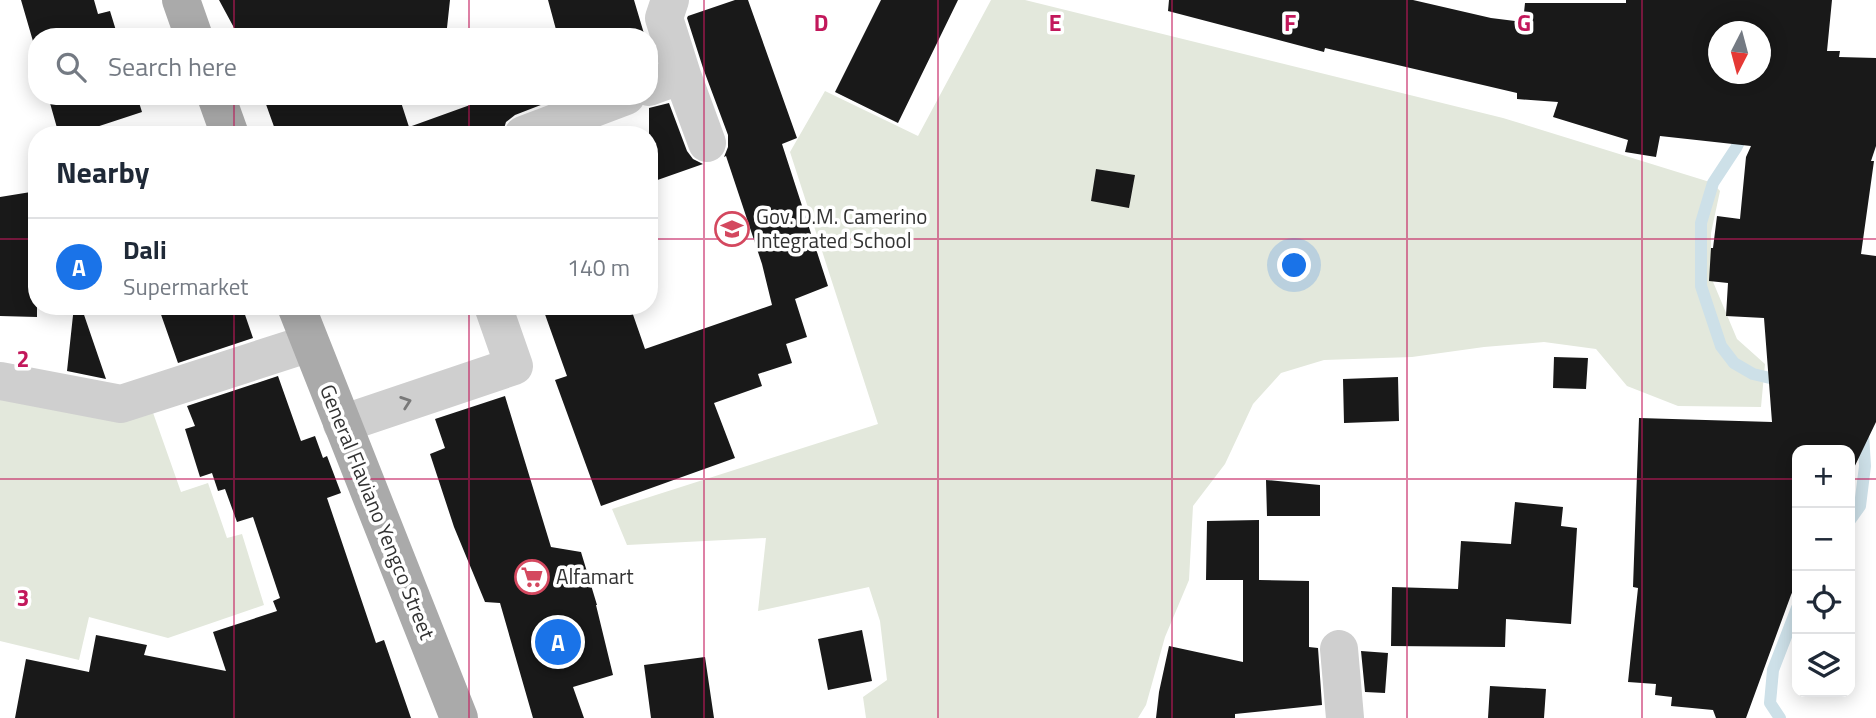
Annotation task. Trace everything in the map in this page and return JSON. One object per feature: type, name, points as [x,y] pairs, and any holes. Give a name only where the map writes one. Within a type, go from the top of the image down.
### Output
[{"type":"main road","points":[[181,0],[191,28]]},
{"type":"main road","points":[[219,105],[227,126]]},
{"type":"main road","name":"General Flaviano Yengco Street","points":[[300,315],[459,718]]},
{"type":"street","points":[[670,0],[664,18],[666,81],[707,143]]},
{"type":"street","points":[[547,126],[602,105]]},
{"type":"street","points":[[342,424],[514,366],[496,315]]},
{"type":"street","points":[[0,381],[121,404],[310,342]]},
{"type":"street","points":[[1339,649],[1345,718]]},
{"type":"shaded area","points":[[991,0],[1025,0],[1503,118],[1713,183],[1720,191],[1711,233],[1711,277],[1737,339],[1765,364],[1761,407],[1678,406],[1627,386],[1596,349],[1544,342],[1412,357],[1324,360],[1281,373],[1253,404],[1225,464],[1193,506],[1189,580],[1165,637],[1146,705],[1138,718],[866,718],[863,697],[887,680],[880,621],[869,587],[758,611],[766,538],[627,545],[612,509],[878,424],[790,152],[825,91],[918,136]]},
{"type":"shaded area","points":[[0,393],[151,407],[181,492],[208,483],[227,538],[242,534],[264,605],[168,638],[89,617],[79,660],[0,641]]},
{"type":"building","points":[[21,0],[94,0],[98,14],[110,11],[115,28],[29,28]]},
{"type":"building","points":[[219,0],[450,0],[447,28],[234,28]]},
{"type":"building","points":[[548,0],[634,0],[642,28],[556,28]]},
{"type":"building","points":[[735,0],[748,0],[797,138],[782,144],[828,286],[795,299],[807,337],[786,344],[792,363],[758,374],[762,386],[714,403],[735,458],[601,506],[555,380],[567,376],[545,315],[633,315],[645,349],[772,305],[762,264],[726,156],[724,157],[728,147],[728,135],[703,68],[688,16]]},
{"type":"building","points":[[881,0],[958,0],[898,123],[835,92]]},
{"type":"building","points":[[1169,0],[1413,0],[1491,18],[1523,22],[1525,3],[1832,0],[1827,51],[1840,51],[1839,57],[1876,58],[1876,146],[1871,161],[1874,161],[1861,254],[1876,256],[1876,422],[1855,466],[1855,445],[1792,445],[1792,593],[1746,718],[1716,718],[1713,710],[1671,706],[1672,697],[1655,695],[1656,684],[1628,682],[1638,588],[1633,587],[1639,418],[1772,422],[1764,318],[1726,316],[1728,283],[1709,281],[1717,216],[1740,219],[1746,157],[1751,146],[1660,136],[1656,157],[1625,152],[1628,140],[1553,117],[1558,102],[1517,99],[1517,93],[1325,48],[1324,52],[1168,11]]},
{"type":"building","points":[[669,103],[687,151],[693,159],[703,164],[658,180],[658,126],[649,126],[649,108]]},
{"type":"building","points":[[51,105],[140,105],[142,112],[99,126],[56,126]]},
{"type":"building","points":[[266,105],[402,105],[409,126],[274,126]]},
{"type":"building","points":[[470,105],[541,105],[515,115],[505,126],[412,126]]},
{"type":"building","points":[[1096,169],[1135,175],[1129,208],[1091,201]]},
{"type":"building","points":[[28,192],[28,315],[37,317],[0,316],[0,197]]},
{"type":"building","points":[[73,315],[84,315],[106,379],[67,371]]},
{"type":"building","points":[[161,315],[245,315],[253,338],[178,363]]},
{"type":"building","points":[[1554,357],[1588,358],[1586,389],[1553,388]]},
{"type":"building","points":[[278,376],[301,441],[315,436],[323,458],[327,456],[341,493],[327,498],[376,643],[384,640],[411,718],[15,718],[26,659],[89,672],[96,635],[147,645],[144,655],[226,671],[213,632],[277,611],[273,601],[280,598],[253,517],[237,522],[225,489],[218,491],[212,473],[200,477],[185,429],[195,426],[187,406]]},
{"type":"building","points":[[1398,377],[1399,421],[1344,423],[1343,379]]},
{"type":"building","points":[[505,396],[551,547],[581,552],[597,605],[613,675],[573,687],[584,718],[533,718],[500,603],[485,602],[454,527],[430,454],[445,448],[435,419]]},
{"type":"building","points":[[1266,480],[1320,485],[1320,516],[1267,516]]},
{"type":"building","points":[[1515,502],[1563,507],[1561,526],[1577,528],[1571,624],[1506,619],[1505,647],[1391,646],[1392,587],[1458,589],[1461,541],[1511,544]]},
{"type":"building","points":[[1259,520],[1259,580],[1309,581],[1309,647],[1318,648],[1322,705],[1235,714],[1235,718],[1156,718],[1169,646],[1243,662],[1243,580],[1206,580],[1207,521]]},
{"type":"building","points":[[862,630],[872,681],[828,690],[818,639]]},
{"type":"building","points":[[1361,651],[1388,653],[1385,693],[1365,692]]},
{"type":"building","points":[[705,657],[714,718],[651,718],[644,665]]},
{"type":"building","points":[[1490,686],[1546,689],[1544,718],[1488,718]]},
{"type":"waterway","points":[[1745,130],[1713,183],[1701,223],[1701,286],[1721,346],[1734,363],[1753,374],[1783,381]]},
{"type":"waterway","points":[[1855,513],[1860,506],[1865,466],[1863,433]]},
{"type":"waterway","points":[[1780,718],[1770,703],[1773,670],[1792,621]]},
{"type":"place","name":"Gov. D.M. Camerino Integrated School","points":[[732,229]]},
{"type":"place","name":"Alfamart","points":[[532,577]]},
{"type":"place","name":"Dali","points":[[558,642]]}]
